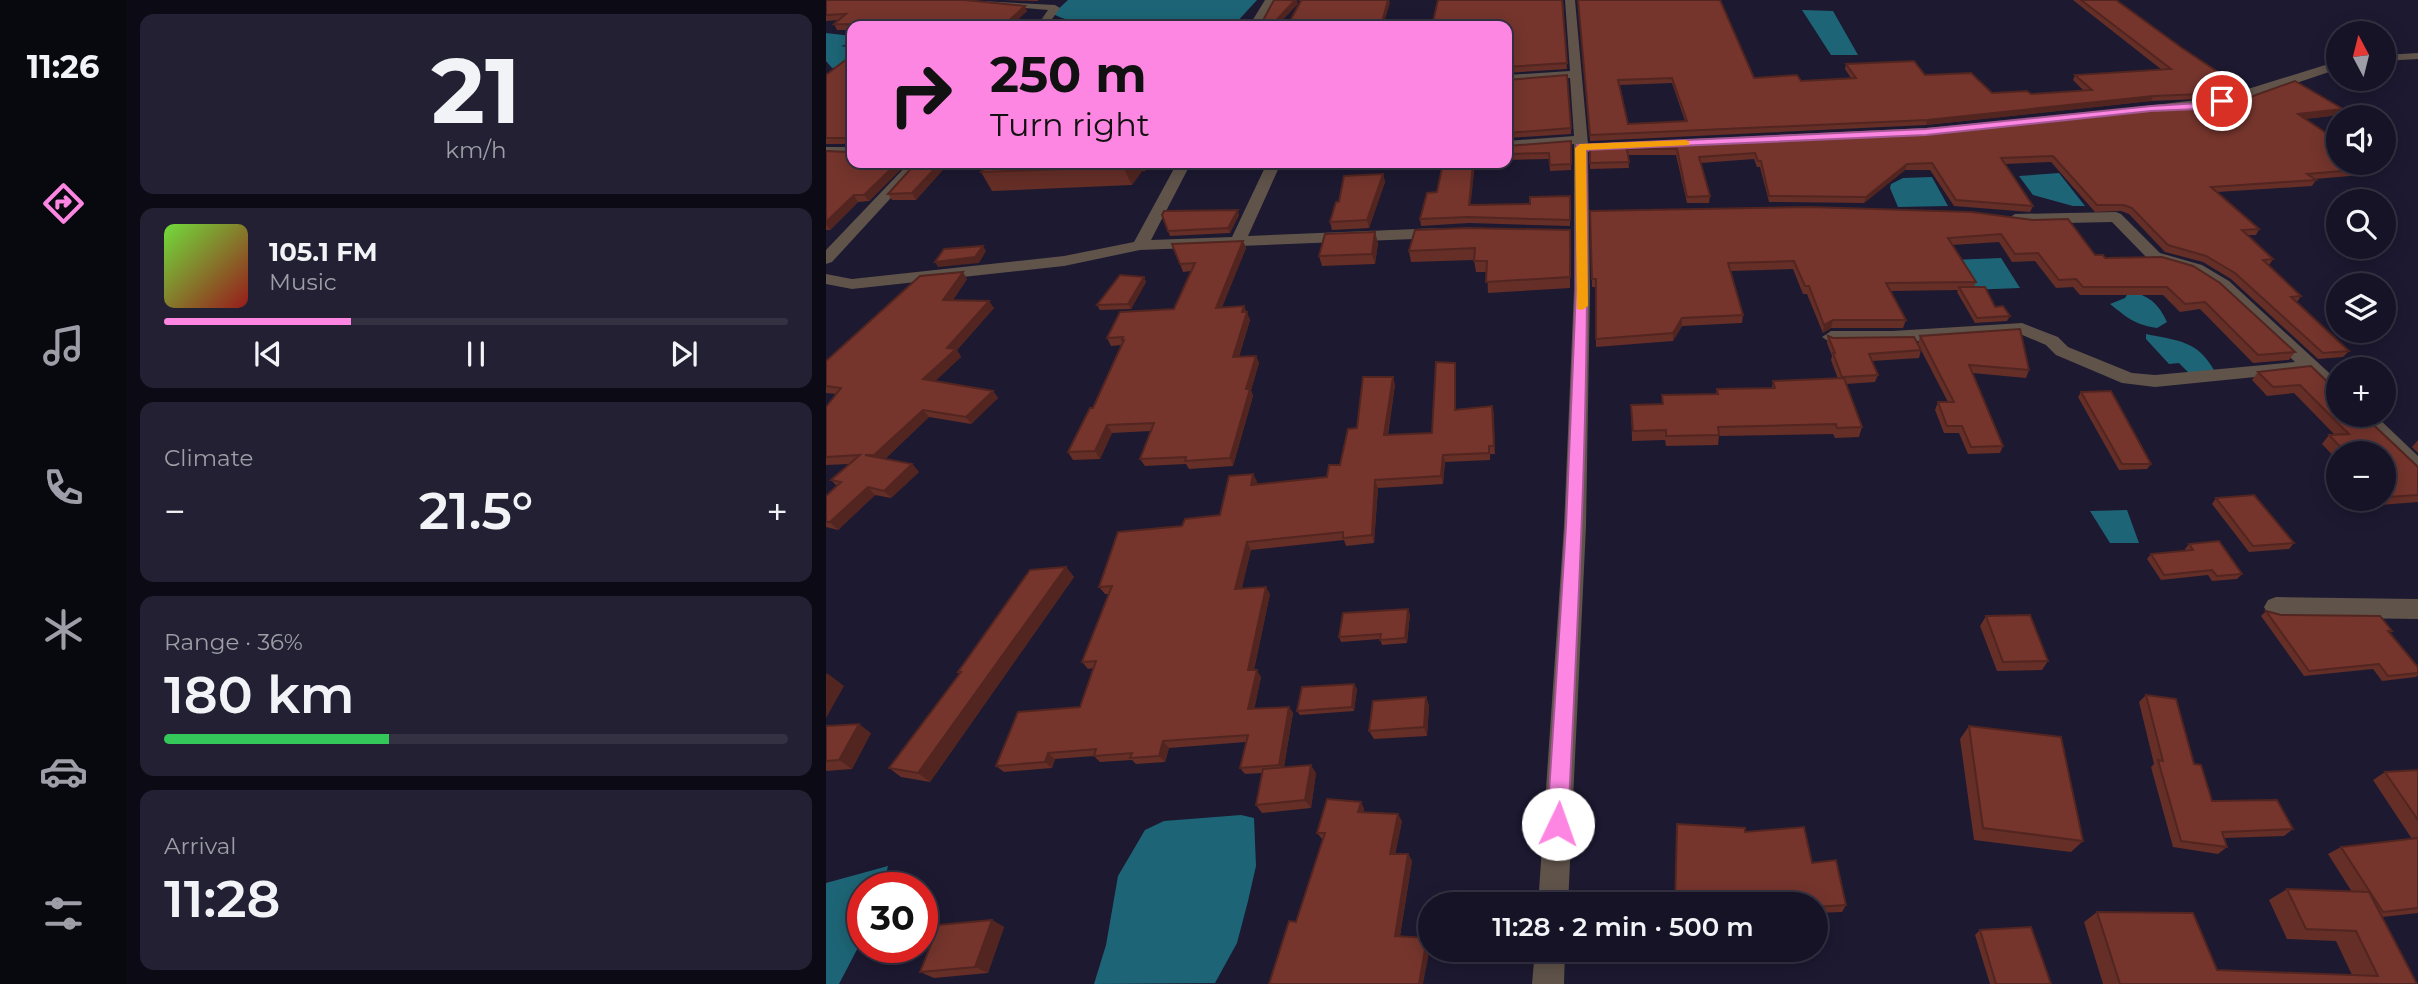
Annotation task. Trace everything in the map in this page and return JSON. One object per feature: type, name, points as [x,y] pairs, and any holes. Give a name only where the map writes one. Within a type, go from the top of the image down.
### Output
[{"type":"street","points":[[968,0],[1055,8],[1044,21]]},
{"type":"street","points":[[1257,21],[1270,0]]},
{"type":"street","points":[[1554,892],[1575,526],[1582,290],[1575,234],[1580,212],[1581,144],[1570,0]]},
{"type":"street","points":[[2396,57],[2418,56]]},
{"type":"street","points":[[2070,119],[2151,108],[2199,106],[2245,96],[2326,69]]},
{"type":"street","points":[[1512,79],[1576,74]]},
{"type":"street","points":[[1512,145],[1926,132],[2017,124]]},
{"type":"street","points":[[826,151],[847,151]]},
{"type":"street","points":[[826,259],[911,168]]},
{"type":"street","points":[[1140,245],[1181,168]]},
{"type":"street","points":[[1237,242],[1272,168]]},
{"type":"street","points":[[1580,212],[1601,212]]},
{"type":"street","points":[[2001,218],[2030,220],[2116,217],[2154,256],[2196,268],[2223,285],[2326,380]]},
{"type":"street","points":[[826,279],[852,284],[1064,261],[1140,245],[1456,232]]},
{"type":"street","points":[[1832,337],[1892,337],[2022,328],[2052,341],[2062,351],[2129,379],[2155,381],[2311,366]]},
{"type":"street","points":[[2375,427],[2418,468]]},
{"type":"street","points":[[2276,607],[2418,609]]},
{"type":"street","points":[[1548,984],[1549,962]]},
{"type":"water","points":[[1068,0],[1257,0],[1238,21],[1074,21],[1053,14]]},
{"type":"water","points":[[1802,10],[1833,11],[1858,55],[1831,55]]},
{"type":"water","points":[[826,33],[847,35],[847,44],[841,46],[847,47],[847,62],[841,67],[832,68],[826,61]]},
{"type":"water","points":[[2059,173],[2085,206],[2073,206],[2033,195],[2019,176]]},
{"type":"water","points":[[1932,177],[1948,206],[1898,207],[1890,188],[1891,184],[1903,178]]},
{"type":"water","points":[[2001,258],[2020,288],[1968,290],[1952,260]]},
{"type":"water","points":[[2129,292],[2152,301],[2167,322],[2157,328],[2142,325],[2110,304],[2125,298]]},
{"type":"water","points":[[2146,334],[2186,343],[2201,353],[2214,370],[2189,373],[2179,363],[2169,364],[2146,339]]},
{"type":"water","points":[[2127,510],[2139,543],[2110,543],[2090,511]]},
{"type":"water","points":[[1241,815],[1254,818],[1256,866],[1237,943],[1215,983],[1094,984],[1106,945],[1118,876],[1145,830],[1164,821]]},
{"type":"water","points":[[888,866],[887,872],[866,872]]},
{"type":"water","points":[[847,877],[847,963],[850,963],[839,984],[826,984],[826,883]]},
{"type":"building","points":[[826,0],[964,0],[1025,6],[1008,21],[847,21],[847,24],[834,24],[846,14],[826,15]]},
{"type":"building","points":[[1274,0],[1295,0],[1276,21],[1263,21]]},
{"type":"building","points":[[1299,0],[1388,0],[1382,21],[1290,21],[1301,1]]},
{"type":"building","points":[[1438,0],[1562,0],[1567,63],[1512,67],[1512,21],[1433,21]]},
{"type":"building","points":[[1578,0],[1720,0],[1754,78],[1797,75],[1801,81],[1856,78],[1846,64],[1914,61],[1925,75],[1971,73],[1992,93],[2027,91],[2031,94],[2092,90],[2075,75],[2171,69],[2081,0],[2116,0],[2239,86],[2201,94],[2153,96],[1927,120],[1590,135]],"holes":[[[1672,78],[1687,121],[1628,124],[1618,80]]]},
{"type":"building","points":[[847,59],[847,138],[826,138],[826,75]]},
{"type":"building","points":[[1567,75],[1571,128],[1512,133],[1512,80]]},
{"type":"building","points":[[2295,81],[2336,105],[2326,105],[2326,111],[2298,114],[2326,133],[2326,172],[2307,174],[2316,180],[2211,187],[2259,229],[2242,230],[2273,259],[2263,260],[2301,296],[2291,297],[2326,330],[2326,343],[2340,343],[2349,351],[2323,353],[2235,273],[2206,256],[2168,245],[2132,208],[2124,205],[2097,205],[2053,156],[2001,158],[2033,206],[1956,200],[1932,163],[1907,164],[1866,197],[1769,196],[1761,161],[1758,161],[1755,153],[1699,157],[1710,196],[1687,197],[1677,149],[1627,149],[1629,162],[1590,163],[1590,148],[1928,133],[2154,109],[2202,107],[2253,96]]},
{"type":"building","points":[[1571,141],[1571,164],[1550,165],[1549,153],[1512,154],[1512,146]]},
{"type":"building","points":[[826,151],[847,152],[847,168],[892,168],[864,195],[854,195],[826,222]]},
{"type":"building","points":[[911,168],[935,168],[912,193],[888,194]]},
{"type":"building","points":[[985,168],[1095,168],[981,172]]},
{"type":"building","points":[[1442,168],[1473,168],[1469,205],[1530,204],[1530,197],[1570,196],[1570,220],[1468,217],[1420,219],[1427,193],[1437,192]]},
{"type":"building","points":[[1383,174],[1367,220],[1330,222],[1336,202],[1339,202],[1344,176]]},
{"type":"building","points":[[1810,207],[1971,212],[2033,220],[2068,219],[2095,255],[2103,255],[2105,258],[2162,257],[2193,266],[2220,283],[2295,352],[2258,355],[2205,302],[2185,304],[2167,287],[2083,287],[2076,279],[2059,280],[2038,253],[2015,254],[2001,234],[1948,238],[1976,282],[1886,283],[1906,320],[1833,320],[1824,325],[1809,286],[1805,286],[1794,261],[1728,263],[1743,315],[1682,318],[1673,333],[1596,339],[1596,279],[1592,279],[1590,211]]},
{"type":"building","points":[[1238,210],[1228,228],[1168,231],[1162,215],[1164,211]]},
{"type":"building","points":[[1415,230],[1570,230],[1570,277],[1486,282],[1487,261],[1474,261],[1475,248],[1409,251]]},
{"type":"building","points":[[1375,232],[1372,254],[1319,256],[1325,234]]},
{"type":"building","points":[[1243,241],[1216,308],[1244,306],[1242,312],[1247,312],[1233,357],[1256,356],[1246,389],[1250,389],[1230,458],[1185,461],[1186,457],[1140,459],[1154,423],[1107,425],[1095,451],[1068,452],[1090,408],[1093,408],[1124,340],[1123,337],[1107,338],[1120,312],[1174,309],[1195,263],[1180,264],[1172,244]]},
{"type":"building","points":[[983,246],[975,257],[935,262],[944,249]]},
{"type":"building","points":[[963,272],[943,300],[989,301],[947,348],[956,349],[923,379],[993,391],[966,417],[923,410],[874,455],[865,455],[912,464],[884,491],[868,487],[830,522],[826,522],[826,496],[841,482],[831,480],[860,455],[826,457],[826,407],[841,388],[826,386],[826,361],[920,276]]},
{"type":"building","points":[[1120,275],[1144,277],[1128,304],[1097,305]]},
{"type":"building","points":[[1959,287],[1985,287],[1995,307],[2003,306],[2010,316],[1977,318]]},
{"type":"building","points":[[2020,329],[2029,370],[1969,365],[2003,446],[1971,447],[1962,426],[1947,426],[1938,402],[1954,402],[1920,336]]},
{"type":"building","points":[[1828,336],[1914,337],[1921,350],[1869,354],[1878,375],[1842,377]]},
{"type":"building","points":[[1436,362],[1455,363],[1455,410],[1492,406],[1494,446],[1489,446],[1489,453],[1443,455],[1441,476],[1375,480],[1372,535],[1343,538],[1343,532],[1247,542],[1235,589],[1266,587],[1248,670],[1257,670],[1248,709],[1289,707],[1279,765],[1240,768],[1248,735],[1163,741],[1159,756],[1130,758],[1132,753],[1094,756],[1096,749],[1048,753],[1045,762],[996,766],[1018,712],[1080,707],[1096,661],[1082,662],[1112,586],[1099,587],[1118,532],[1182,526],[1185,519],[1220,515],[1229,476],[1253,474],[1251,485],[1327,477],[1329,465],[1340,465],[1348,429],[1357,428],[1363,377],[1393,377],[1384,435],[1432,433]]},
{"type":"building","points":[[2311,366],[2326,380],[2326,411],[2300,385],[2273,387],[2258,372]]},
{"type":"building","points":[[1844,378],[1862,427],[1837,428],[1836,424],[1718,427],[1719,435],[1666,436],[1666,430],[1633,431],[1631,405],[1663,404],[1662,395],[1718,394],[1717,389],[1775,388],[1773,381]]},
{"type":"building","points":[[2111,391],[2151,464],[2122,464],[2081,392]]},
{"type":"building","points":[[2342,427],[2376,427],[2390,441],[2335,441],[2329,435],[2349,434]]},
{"type":"building","points":[[2396,446],[2418,467],[2418,495],[2396,496]]},
{"type":"building","points":[[2254,495],[2294,543],[2253,546],[2216,498]]},
{"type":"building","points":[[2219,541],[2242,574],[2217,576],[2212,570],[2164,575],[2151,554],[2193,550],[2189,544]]},
{"type":"building","points":[[1066,567],[918,773],[889,768],[961,672],[958,672],[1030,570]]},
{"type":"building","points":[[1408,609],[1405,638],[1380,640],[1381,634],[1339,637],[1343,613]]},
{"type":"building","points":[[2266,611],[2281,615],[2380,616],[2392,631],[2388,631],[2418,667],[2418,673],[2388,676],[2379,664],[2309,671]]},
{"type":"building","points":[[2030,615],[2048,661],[2003,662],[1986,616]]},
{"type":"building","points":[[1354,684],[1352,707],[1297,711],[1302,687]]},
{"type":"building","points":[[2146,695],[2176,699],[2194,764],[2201,765],[2212,801],[2277,800],[2293,829],[2222,832],[2227,847],[2181,841],[2158,760],[2163,761]]},
{"type":"building","points":[[1426,697],[1424,727],[1369,731],[1373,701]]},
{"type":"building","points":[[859,724],[839,760],[826,761],[826,726]]},
{"type":"building","points":[[1969,726],[2061,737],[2083,841],[1983,828]]},
{"type":"building","points":[[1311,765],[1305,800],[1256,805],[1263,769]]},
{"type":"building","points":[[2418,770],[2418,820],[2385,772]]},
{"type":"building","points":[[1327,799],[1361,802],[1358,812],[1398,814],[1390,854],[1408,854],[1395,936],[1418,937],[1418,962],[1423,962],[1419,984],[1269,984],[1289,921],[1296,922],[1325,833],[1317,833]]},
{"type":"building","points":[[1677,824],[1745,828],[1745,832],[1804,827],[1812,863],[1836,860],[1846,905],[1828,906],[1828,892],[1675,892]]},
{"type":"building","points":[[2418,838],[2418,908],[2383,912],[2341,847]]},
{"type":"building","points":[[2287,889],[2369,892],[2417,984],[2120,984],[2097,912],[2193,913],[2217,970],[2378,976],[2356,931],[2306,929]]},
{"type":"building","points":[[992,920],[975,967],[920,972],[924,963],[938,963],[939,925]]},
{"type":"building","points":[[2031,927],[2051,984],[1996,984],[1980,930]]},
{"type":"slow traffic","points":[[1582,306],[1580,148],[1685,143]]},
{"type":"route","points":[[1558,824],[1575,526],[1582,290],[1580,148],[1926,132],[2151,108],[2199,106],[2222,101]]}]
